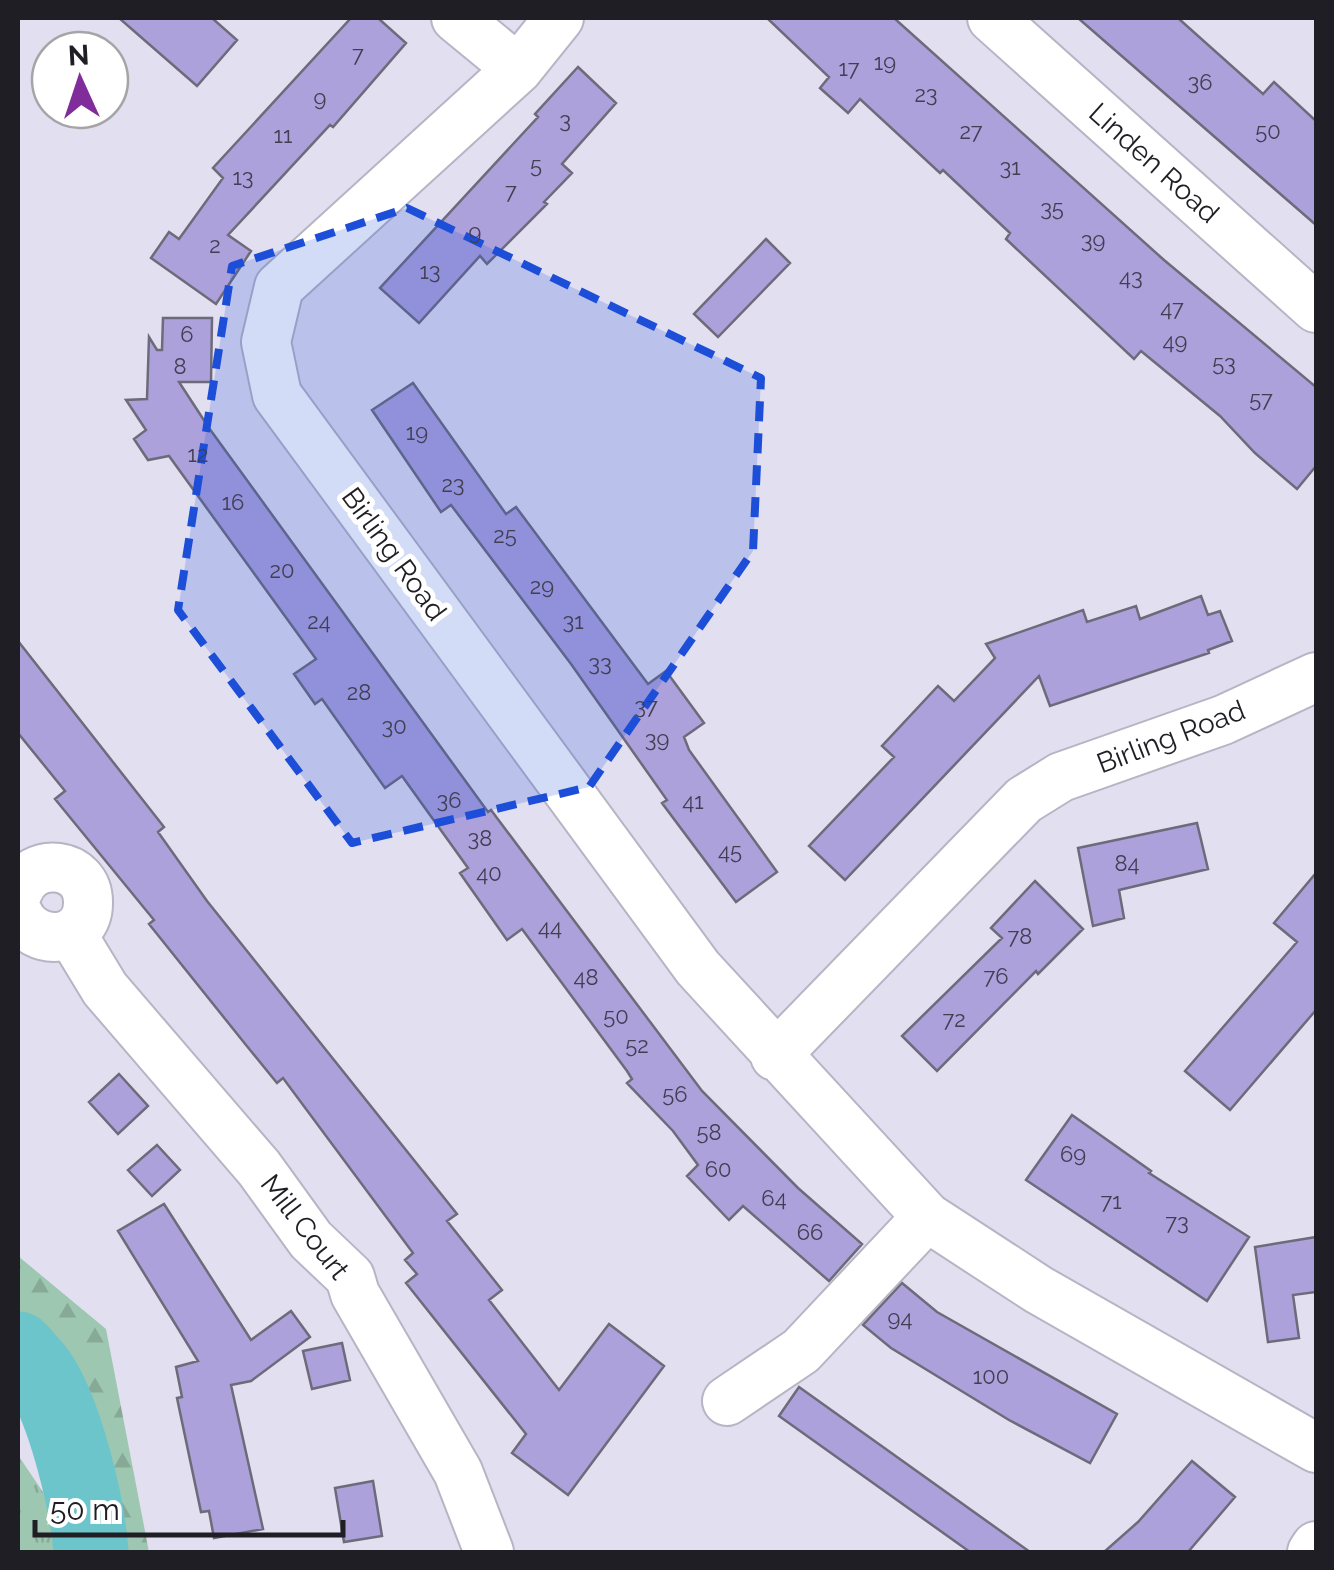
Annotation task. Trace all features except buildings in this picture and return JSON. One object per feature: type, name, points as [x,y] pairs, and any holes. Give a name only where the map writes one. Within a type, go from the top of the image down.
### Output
[{"type":"street","points":[[456,18],[518,69]]},
{"type":"street","name":"Birling Road","points":[[559,18],[518,69],[279,288],[266,342],[277,395],[698,968],[927,1217],[1038,1290],[1316,1448]]},
{"type":"street","name":"Linden Road","points":[[992,18],[1316,308]]},
{"type":"street","name":"Birling Road","points":[[776,1056],[1024,800],[1061,777],[1223,720],[1316,676]]},
{"type":"street","points":[[49,866],[72,872],[86,890],[86,914],[72,933],[48,938],[35,934],[25,927],[20,885],[49,866]]},
{"type":"street","name":"Mill Court","points":[[72,933],[105,989],[260,1168],[311,1240],[350,1277],[354,1294],[458,1472],[489,1552]]},
{"type":"street","points":[[726,1400],[801,1351],[927,1217]]},
{"type":"street","points":[[1312,1552],[1316,1546]]},
{"type":"highlighted area","points":[[407,208],[761,378],[753,551],[589,787],[352,843],[178,610],[232,266]]},
{"type":"green space","points":[[18,1256],[106,1329],[149,1552],[90,1552],[90,1538],[18,1354]]},
{"type":"green space","points":[[18,1455],[59,1516],[66,1552],[18,1552]]},
{"type":"waterway","points":[[18,1349],[48,1389],[66,1434],[80,1485],[91,1552]]}]
